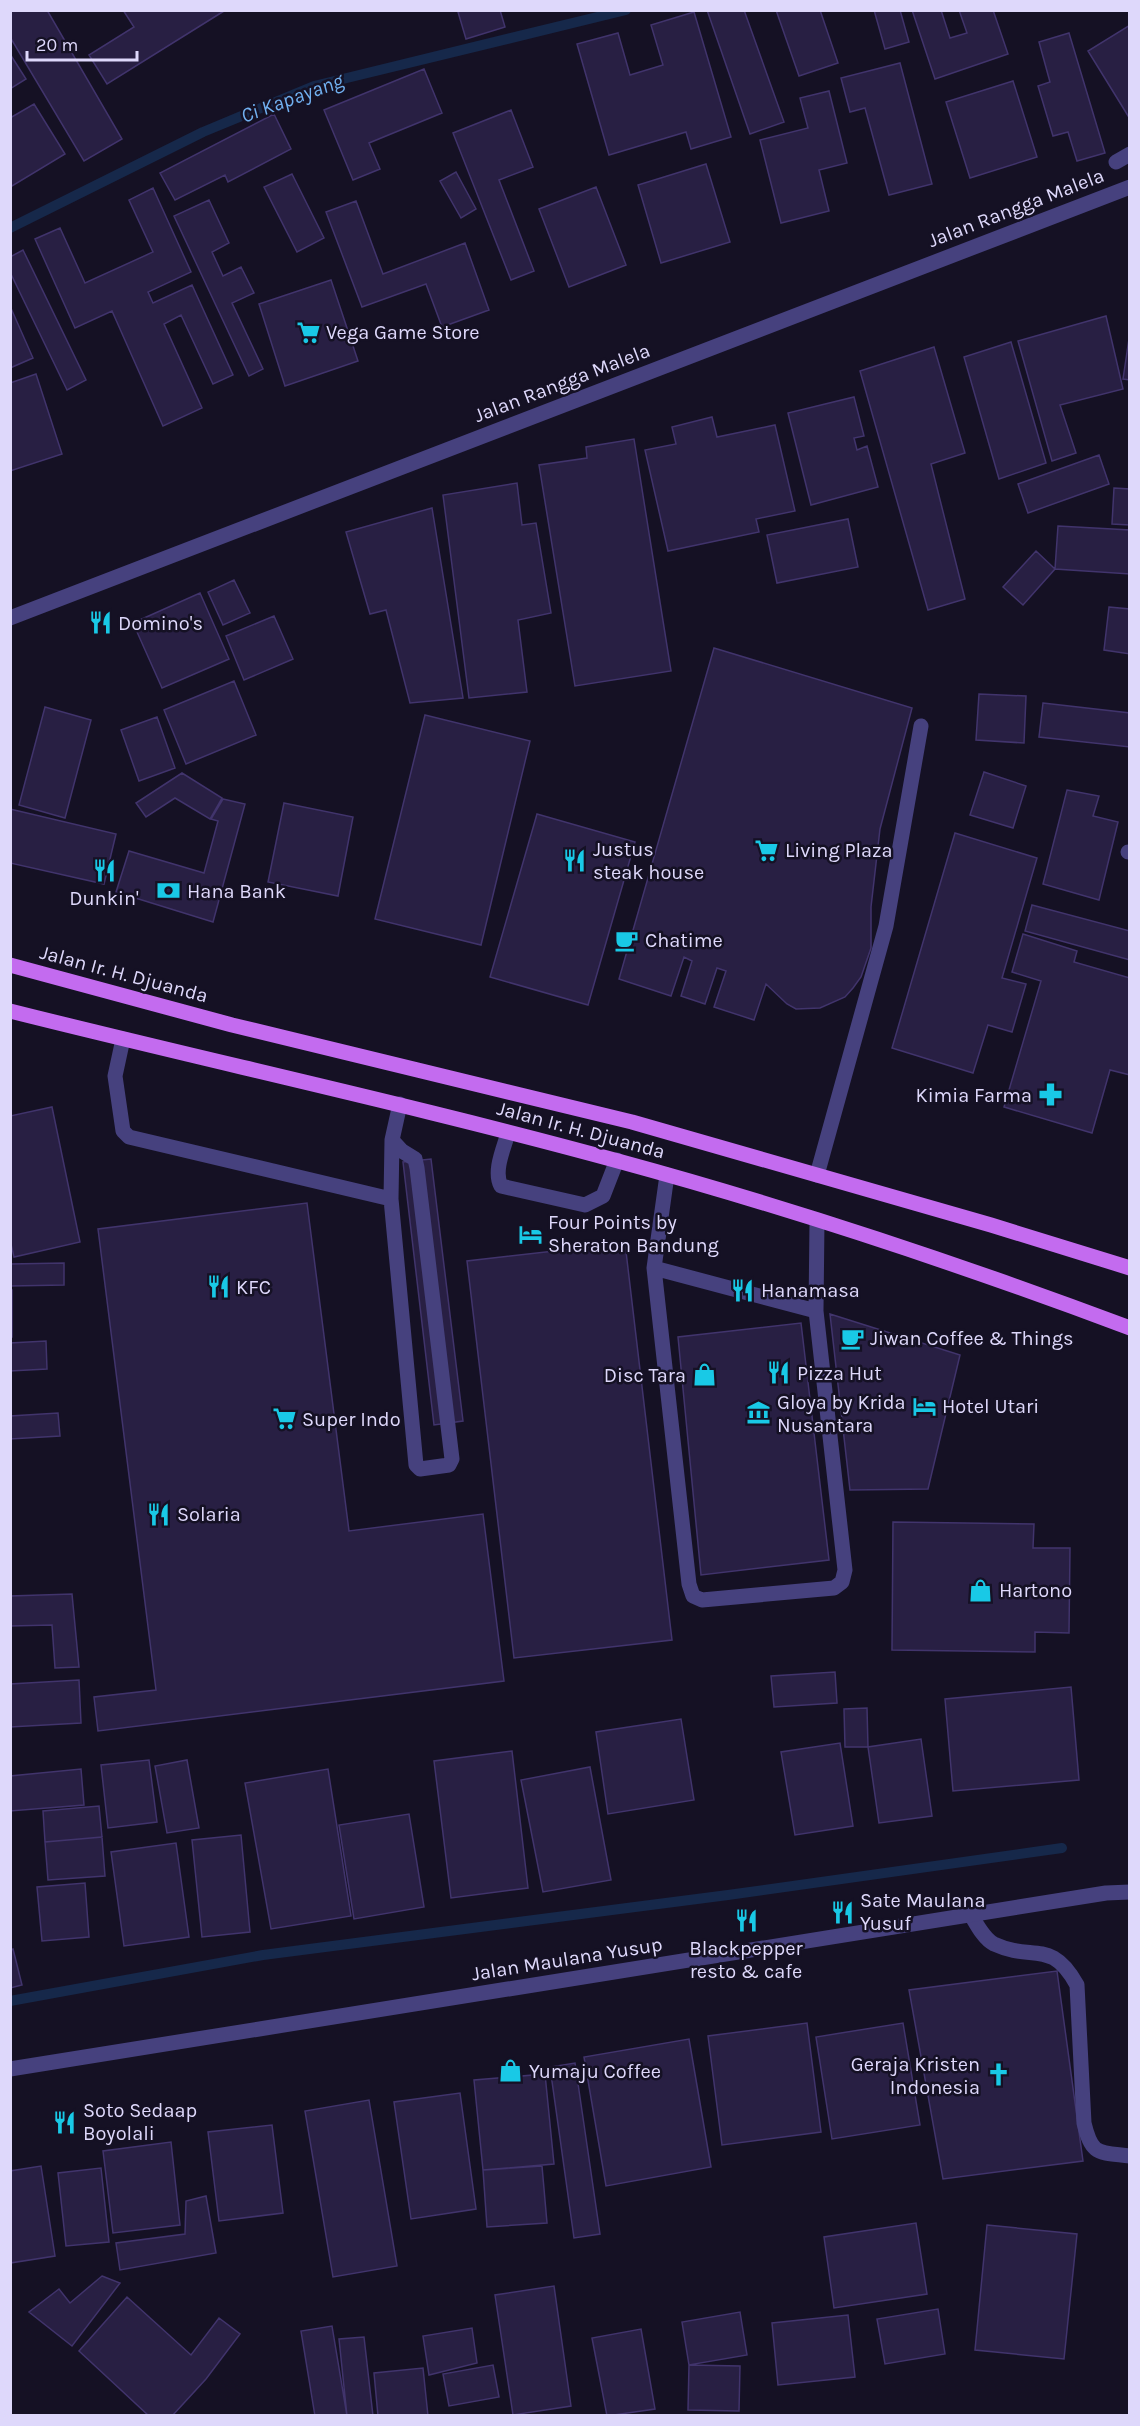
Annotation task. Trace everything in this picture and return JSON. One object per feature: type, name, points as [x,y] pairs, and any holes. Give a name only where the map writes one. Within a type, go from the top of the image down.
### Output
[{"type":"main road","name":"Jalan Ir. H. Djuanda","points":[[10,965],[232,1025],[632,1122],[991,1225],[1130,1268]]},
{"type":"main road","name":"Jalan Ir. H. Djuanda","points":[[10,1011],[400,1104],[617,1160],[979,1272],[1130,1328]]},
{"type":"street","name":"Jalan Rangga Malela","points":[[10,618],[1130,187]]},
{"type":"street","points":[[817,1176],[886,927],[921,726]]},
{"type":"street","points":[[123,1039],[116,1076],[123,1131],[129,1137],[391,1199]]},
{"type":"street","points":[[392,1140],[402,1151],[415,1159],[417,1168],[452,1459],[449,1465],[420,1469],[416,1465],[391,1199],[390,1160],[392,1140],[400,1104]]},
{"type":"street","points":[[508,1133],[499,1172],[498,1180],[501,1186],[585,1205],[603,1196],[617,1160]]},
{"type":"street","points":[[667,1175],[654,1268],[689,1584],[693,1596],[702,1599],[834,1588],[842,1582],[845,1570],[816,1311],[817,1221]]},
{"type":"street","points":[[654,1268],[816,1311]]},
{"type":"street","name":"Jalan Maulana Yusup","points":[[10,2069],[1106,1893],[1130,1892]]},
{"type":"street","points":[[971,1915],[980,1930],[993,1943],[1052,1956],[1066,1966],[1077,1984],[1084,2123],[1089,2144],[1100,2152],[1130,2156]]},
{"type":"building","points":[[10,10],[47,10],[122,139],[84,161],[10,37]]},
{"type":"building","points":[[123,10],[224,11],[107,84],[89,55],[134,27]]},
{"type":"building","points":[[500,10],[505,27],[466,39],[458,12]]},
{"type":"building","points":[[707,10],[744,10],[784,122],[750,134]]},
{"type":"building","points":[[776,10],[820,10],[838,63],[799,76]]},
{"type":"building","points":[[874,10],[900,10],[909,42],[885,49]]},
{"type":"building","points":[[912,10],[941,10],[950,38],[967,33],[959,10],[993,10],[1008,54],[935,79]]},
{"type":"building","points":[[694,12],[731,137],[691,149],[686,132],[609,155],[577,44],[618,33],[630,75],[663,65],[651,25]]},
{"type":"building","points":[[1130,25],[1130,119],[1088,51]]},
{"type":"building","points":[[1069,33],[1105,153],[1077,161],[1068,132],[1053,136],[1038,86],[1050,82],[1039,42]]},
{"type":"building","points":[[10,54],[26,79],[10,89]]},
{"type":"building","points":[[900,63],[932,184],[889,195],[865,108],[850,112],[841,78]]},
{"type":"building","points":[[424,69],[442,113],[369,143],[380,169],[353,180],[324,110]]},
{"type":"building","points":[[1013,81],[1037,157],[970,178],[946,102]]},
{"type":"building","points":[[829,91],[847,163],[819,170],[829,211],[781,223],[760,140],[808,128],[800,98]]},
{"type":"building","points":[[34,104],[65,154],[12,186],[10,183],[10,118]]},
{"type":"building","points":[[511,110],[533,167],[499,180],[534,271],[511,280],[453,133]]},
{"type":"building","points":[[274,114],[291,149],[228,182],[225,175],[175,200],[160,173]]},
{"type":"building","points":[[706,164],[730,242],[661,263],[638,185]]},
{"type":"building","points":[[456,172],[476,209],[461,218],[440,181]]},
{"type":"building","points":[[292,174],[324,238],[297,252],[264,187]]},
{"type":"building","points":[[596,187],[626,265],[569,287],[539,209]]},
{"type":"building","points":[[153,188],[191,272],[148,292],[153,303],[192,285],[233,375],[213,384],[181,315],[164,324],[202,408],[163,426],[112,311],[75,328],[35,239],[60,228],[85,283],[153,252],[129,200]]},
{"type":"building","points":[[209,200],[229,243],[212,252],[223,276],[241,267],[254,293],[232,303],[263,369],[249,376],[174,216]]},
{"type":"building","points":[[356,201],[383,274],[465,243],[489,310],[442,327],[426,284],[362,307],[326,212]]},
{"type":"building","points":[[23,250],[86,380],[67,390],[10,272],[10,257]]},
{"type":"building","name":"Vega Game Store","points":[[331,280],[358,361],[285,386],[259,304]]},
{"type":"building","points":[[10,306],[33,358],[10,368]]},
{"type":"building","points":[[1106,316],[1123,389],[1060,405],[1076,453],[1052,461],[1018,341]]},
{"type":"building","points":[[1130,332],[1130,380],[1123,379]]},
{"type":"building","points":[[1011,342],[1046,463],[999,479],[964,357]]},
{"type":"building","points":[[934,347],[965,453],[931,464],[965,599],[928,610],[860,371]]},
{"type":"building","points":[[36,374],[62,454],[10,471],[10,383]]},
{"type":"building","points":[[854,397],[864,436],[854,438],[857,450],[867,446],[878,487],[811,505],[788,413]]},
{"type":"building","points":[[712,417],[717,437],[775,425],[795,511],[756,519],[759,532],[668,551],[645,450],[676,444],[672,427]]},
{"type":"building","points":[[634,439],[671,671],[575,686],[539,465],[587,458],[586,447]]},
{"type":"building","points":[[1099,455],[1109,484],[1028,513],[1018,484]]},
{"type":"building","points":[[517,483],[522,525],[536,523],[551,613],[518,620],[527,692],[469,698],[443,495]]},
{"type":"building","points":[[1114,488],[1130,489],[1130,525],[1112,524]]},
{"type":"building","points":[[432,508],[463,698],[410,703],[386,610],[370,614],[346,532]]},
{"type":"building","points":[[848,519],[858,567],[777,583],[767,535]]},
{"type":"building","points":[[1058,526],[1130,530],[1130,574],[1055,569]]},
{"type":"building","points":[[1036,551],[1055,569],[1023,605],[1003,587]]},
{"type":"building","points":[[234,580],[250,613],[223,625],[208,592]]},
{"type":"building","points":[[200,593],[229,659],[162,688],[133,623]]},
{"type":"building","points":[[1109,607],[1130,609],[1130,654],[1104,650]]},
{"type":"building","points":[[274,616],[293,659],[244,680],[226,636]]},
{"type":"building","name":"Living Plaza","points":[[714,648],[912,708],[880,829],[871,907],[871,948],[861,977],[853,988],[845,997],[820,1008],[796,1009],[787,1004],[766,984],[754,1020],[714,1007],[726,971],[717,968],[705,1004],[681,996],[692,961],[684,957],[671,996],[619,979]]},
{"type":"building","points":[[234,681],[256,735],[186,764],[164,710]]},
{"type":"building","points":[[979,694],[1026,696],[1024,743],[976,740]]},
{"type":"building","points":[[1043,703],[1130,713],[1130,747],[1039,737]]},
{"type":"building","points":[[45,707],[91,720],[65,818],[19,805]]},
{"type":"building","points":[[425,715],[530,741],[481,945],[375,919]]},
{"type":"building","points":[[157,717],[175,768],[139,781],[121,730]]},
{"type":"building","points":[[984,772],[1026,786],[1013,828],[970,815]]},
{"type":"building","points":[[182,773],[222,798],[210,819],[175,798],[146,817],[136,803]]},
{"type":"building","points":[[1067,790],[1099,796],[1093,816],[1118,822],[1099,900],[1043,884]]},
{"type":"building","points":[[223,799],[245,804],[213,922],[116,892],[129,851],[204,873],[218,821],[211,819]]},
{"type":"building","points":[[284,803],[353,817],[338,896],[268,882]]},
{"type":"building","points":[[10,809],[116,834],[104,884],[10,863]]},
{"type":"building","points":[[537,814],[635,842],[588,1005],[490,977]]},
{"type":"building","points":[[955,833],[1037,858],[1002,978],[1026,984],[1012,1032],[988,1025],[973,1073],[892,1048]]},
{"type":"building","points":[[1032,905],[1130,931],[1130,960],[1025,931]]},
{"type":"building","points":[[1023,934],[1077,951],[1074,962],[1130,978],[1130,1075],[1110,1070],[1092,1133],[1004,1107],[1041,981],[1012,972]]},
{"type":"building","points":[[52,1107],[80,1242],[14,1257],[10,1240],[10,1116]]},
{"type":"building","points":[[431,1159],[463,1421],[434,1425],[403,1162]]},
{"type":"building","name":"Super Indo","points":[[307,1203],[349,1531],[483,1514],[504,1681],[98,1731],[94,1697],[156,1690],[98,1229]]},
{"type":"building","points":[[625,1243],[672,1640],[514,1658],[467,1261]]},
{"type":"building","points":[[64,1263],[64,1285],[10,1286],[10,1264]]},
{"type":"building","points":[[10,1290],[12,1290],[12,1337],[10,1337]]},
{"type":"building","points":[[830,1314],[960,1355],[928,1489],[850,1490]]},
{"type":"building","points":[[801,1323],[829,1560],[701,1575],[678,1337]]},
{"type":"building","points":[[46,1341],[47,1369],[10,1371],[10,1343]]},
{"type":"building","points":[[58,1413],[60,1436],[10,1439],[10,1416]]},
{"type":"building","name":"Hartono","points":[[893,1522],[1034,1524],[1033,1548],[1070,1548],[1069,1633],[1035,1632],[1035,1652],[892,1650]]},
{"type":"building","points":[[72,1594],[79,1667],[55,1668],[52,1625],[10,1626],[10,1596]]},
{"type":"building","points":[[835,1672],[837,1703],[774,1707],[771,1676]]},
{"type":"building","points":[[79,1680],[81,1723],[10,1727],[10,1684]]},
{"type":"building","points":[[1071,1687],[1079,1780],[953,1791],[945,1699]]},
{"type":"building","points":[[867,1708],[868,1747],[845,1747],[844,1709]]},
{"type":"building","points":[[681,1719],[694,1800],[608,1814],[596,1732]]},
{"type":"building","points":[[921,1739],[932,1816],[879,1823],[868,1747]]},
{"type":"building","points":[[840,1743],[853,1826],[795,1835],[781,1752]]},
{"type":"building","points":[[512,1751],[528,1888],[451,1898],[434,1761]]},
{"type":"building","points":[[149,1760],[157,1822],[108,1828],[101,1765]]},
{"type":"building","points":[[187,1760],[199,1828],[167,1833],[155,1766]]},
{"type":"building","points":[[590,1767],[611,1880],[543,1892],[521,1780]]},
{"type":"building","points":[[81,1769],[84,1805],[10,1811],[10,1776]]},
{"type":"building","points":[[328,1769],[351,1916],[271,1929],[245,1783]]},
{"type":"building","points":[[99,1806],[102,1837],[45,1842],[43,1811]]},
{"type":"building","points":[[409,1814],[424,1907],[354,1919],[339,1825]]},
{"type":"building","points":[[241,1835],[250,1932],[202,1937],[192,1840]]},
{"type":"building","points":[[102,1837],[105,1876],[48,1880],[45,1842]]},
{"type":"building","points":[[176,1843],[189,1937],[124,1946],[111,1852]]},
{"type":"building","points":[[85,1883],[89,1937],[42,1941],[37,1887]]},
{"type":"building","points":[[13,1949],[22,1985],[10,1988],[10,1950]]},
{"type":"building","name":"Geraja Kristen Indonesia","points":[[1057,1971],[1083,2161],[943,2179],[909,1990]]},
{"type":"building","points":[[807,2023],[821,2132],[722,2145],[708,2036]]},
{"type":"building","points":[[903,2023],[920,2125],[832,2139],[816,2037]]},
{"type":"building","points":[[689,2039],[711,2167],[606,2186],[584,2057]]},
{"type":"building","points":[[575,2063],[600,2234],[574,2238],[550,2067]]},
{"type":"building","points":[[545,2074],[554,2164],[483,2170],[474,2080]]},
{"type":"building","points":[[460,2093],[476,2209],[411,2219],[394,2102]]},
{"type":"building","points":[[369,2100],[397,2266],[333,2277],[305,2111]]},
{"type":"building","points":[[272,2125],[283,2213],[219,2221],[208,2132]]},
{"type":"building","points":[[171,2142],[180,2225],[113,2233],[103,2151]]},
{"type":"building","points":[[41,2166],[55,2256],[10,2263],[10,2171]]},
{"type":"building","points":[[542,2166],[547,2223],[487,2227],[483,2170]]},
{"type":"building","points":[[101,2168],[109,2242],[66,2246],[58,2173]]},
{"type":"building","points":[[206,2196],[216,2253],[120,2270],[116,2243],[185,2234],[186,2201]]},
{"type":"building","points":[[916,2223],[927,2294],[834,2308],[824,2237]]},
{"type":"building","points":[[987,2225],[1077,2234],[1064,2359],[975,2350]]},
{"type":"building","points":[[102,2276],[120,2283],[72,2346],[29,2312],[59,2289],[70,2303]]},
{"type":"building","points":[[554,2286],[571,2406],[513,2415],[495,2295]]},
{"type":"building","points":[[127,2297],[191,2355],[219,2318],[240,2334],[206,2379],[172,2416],[149,2416],[79,2351]]},
{"type":"building","points":[[938,2309],[945,2354],[885,2364],[877,2319]]},
{"type":"building","points":[[740,2312],[747,2355],[689,2365],[682,2322]]},
{"type":"building","points":[[848,2315],[855,2377],[778,2385],[772,2323]]},
{"type":"building","points":[[332,2326],[347,2416],[315,2416],[301,2331]]},
{"type":"building","points":[[472,2328],[477,2363],[429,2375],[423,2336]]},
{"type":"building","points":[[641,2329],[655,2409],[607,2416],[592,2338]]},
{"type":"building","points":[[364,2337],[373,2416],[347,2416],[339,2339]]},
{"type":"building","points":[[493,2365],[499,2397],[449,2406],[443,2374]]},
{"type":"building","points":[[689,2365],[740,2366],[739,2411],[688,2410]]},
{"type":"building","points":[[423,2368],[428,2416],[378,2416],[374,2373]]},
{"type":"waterway","name":"Ci Kapayang","points":[[10,228],[203,132],[314,86],[626,10]]},
{"type":"waterway","points":[[10,2001],[263,1955],[728,1895],[1062,1848]]},
{"type":"place","name":"Vega Game Store","points":[[308,332]]},
{"type":"place","name":"Domino's","points":[[100,623]]},
{"type":"place","name":"Living Plaza","points":[[767,850]]},
{"type":"place","name":"Justus steak house","points":[[575,860]]},
{"type":"place","name":"Dunkin'","points":[[104,870]]},
{"type":"place","name":"Hana Bank","points":[[169,891]]},
{"type":"place","name":"Chatime","points":[[627,940]]},
{"type":"place","name":"Kimia Farma","points":[[1050,1095]]},
{"type":"place","name":"Four Points by Sheraton Bandung","points":[[530,1234]]},
{"type":"place","name":"KFC","points":[[218,1287]]},
{"type":"place","name":"Hanamasa","points":[[743,1290]]},
{"type":"place","name":"Jiwan Coffee & Things","points":[[852,1338]]},
{"type":"place","name":"Pizza Hut","points":[[779,1373]]},
{"type":"place","name":"Disc Tara","points":[[704,1375]]},
{"type":"place","name":"Hotel Utari","points":[[924,1406]]},
{"type":"place","name":"Gloya by Krida Nusantara","points":[[759,1413]]},
{"type":"place","name":"Super Indo","points":[[284,1419]]},
{"type":"place","name":"Solaria","points":[[159,1514]]},
{"type":"place","name":"Hartono","points":[[981,1590]]},
{"type":"place","name":"Sate Maulana Yusuf","points":[[842,1912]]},
{"type":"place","name":"Blackpepper resto & cafe","points":[[746,1921]]},
{"type":"place","name":"Yumaju Coffee","points":[[511,2071]]},
{"type":"place","name":"Geraja Kristen Indonesia","points":[[998,2075]]},
{"type":"place","name":"Soto Sedaap Boyolali","points":[[65,2122]]}]
